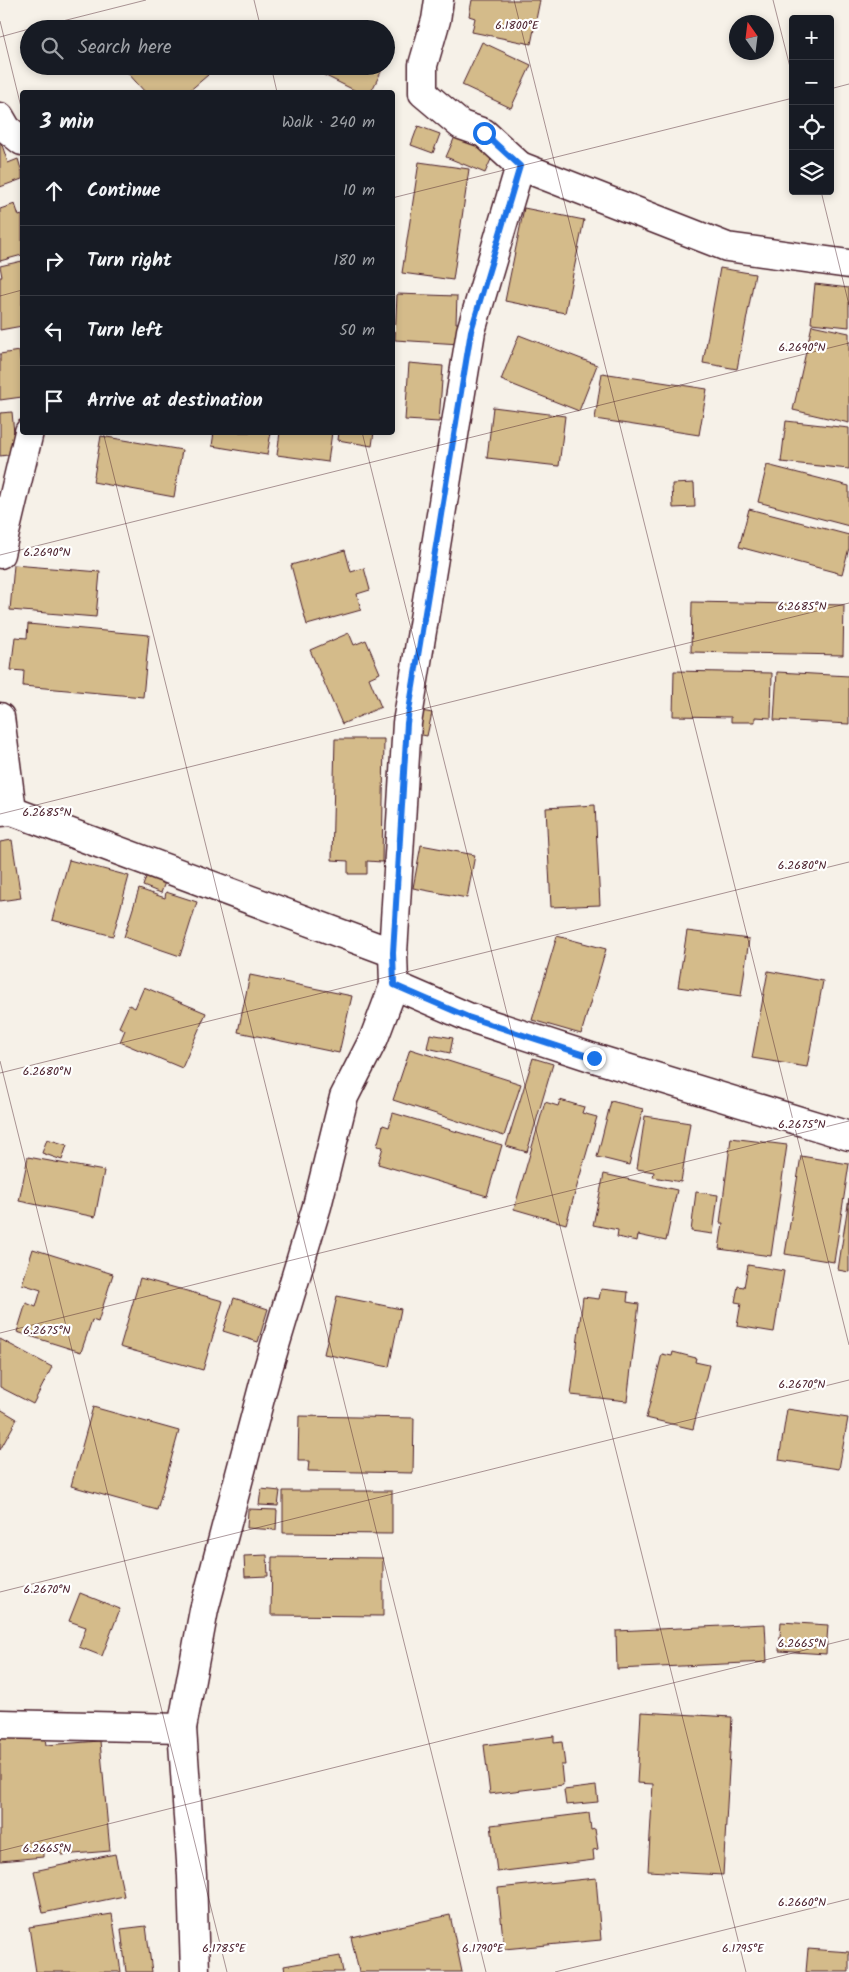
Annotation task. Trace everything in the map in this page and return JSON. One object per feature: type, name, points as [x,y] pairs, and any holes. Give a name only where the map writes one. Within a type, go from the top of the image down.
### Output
[{"type":"street","points":[[438,0],[436,20],[423,65],[423,93],[461,125],[484,133],[520,166],[727,247],[849,264]]},
{"type":"street","points":[[0,117],[7,129],[20,139]]},
{"type":"street","points":[[195,1972],[192,1876],[182,1728],[204,1610],[267,1372],[317,1206],[344,1097],[374,1038],[394,985],[393,953],[407,723],[471,331],[520,166]]},
{"type":"street","points":[[0,554],[28,435]]},
{"type":"street","points":[[0,717],[6,811],[393,953]]},
{"type":"street","points":[[394,985],[468,1017],[594,1058],[849,1136]]},
{"type":"street","points":[[0,1724],[182,1728]]},
{"type":"building","points":[[472,0],[540,0],[531,44],[472,32],[475,18],[469,16]]},
{"type":"building","points":[[482,42],[531,65],[511,108],[462,85]]},
{"type":"building","points":[[130,75],[208,75],[190,90],[143,90]]},
{"type":"building","points":[[324,75],[380,75],[372,90],[354,90]]},
{"type":"building","points":[[418,126],[440,134],[433,153],[411,145]]},
{"type":"building","points":[[457,132],[496,148],[485,173],[446,157]]},
{"type":"building","points":[[0,139],[8,163],[18,159],[20,180],[0,187]]},
{"type":"building","points":[[419,162],[469,169],[453,280],[402,273]]},
{"type":"building","points":[[15,204],[20,216],[20,256],[0,261],[0,209]]},
{"type":"building","points":[[524,208],[584,220],[565,313],[505,301]]},
{"type":"building","points":[[20,261],[20,326],[0,330],[0,277],[2,277],[0,266]]},
{"type":"building","points":[[720,268],[755,274],[737,369],[703,363]]},
{"type":"building","points":[[815,284],[849,288],[849,327],[811,323]]},
{"type":"building","points":[[397,294],[457,296],[456,323],[461,323],[460,344],[395,340]]},
{"type":"building","points":[[812,325],[849,333],[849,423],[793,410]]},
{"type":"building","points":[[519,335],[597,365],[579,411],[501,380]]},
{"type":"building","points":[[19,351],[20,397],[0,400],[0,354]]},
{"type":"building","points":[[409,363],[443,366],[439,422],[405,420]]},
{"type":"building","points":[[602,373],[707,389],[699,435],[595,419]]},
{"type":"building","points":[[493,407],[565,416],[559,466],[487,458]]},
{"type":"building","points":[[12,412],[16,454],[0,456],[0,413]]},
{"type":"building","points":[[786,421],[849,428],[849,469],[781,462]]},
{"type":"building","points":[[214,435],[270,435],[267,455],[212,446]]},
{"type":"building","points":[[280,435],[332,435],[328,462],[277,455]]},
{"type":"building","points":[[339,435],[374,435],[372,446],[338,440]]},
{"type":"building","points":[[101,436],[182,450],[174,497],[93,482]]},
{"type":"building","points":[[767,465],[849,486],[849,526],[758,502]]},
{"type":"building","points":[[694,483],[695,507],[673,508],[672,484]]},
{"type":"building","points":[[749,509],[849,535],[849,548],[842,574],[739,547]]},
{"type":"building","points":[[345,550],[351,572],[364,568],[370,590],[357,594],[361,610],[307,625],[291,565]]},
{"type":"building","points":[[14,565],[100,572],[96,617],[10,610]]},
{"type":"building","points":[[692,602],[844,605],[843,655],[691,652]]},
{"type":"building","points":[[28,624],[149,635],[143,697],[23,686],[24,671],[11,670],[15,637],[27,638]]},
{"type":"building","points":[[349,633],[354,645],[366,640],[380,673],[369,678],[381,707],[342,724],[310,650]]},
{"type":"building","points":[[674,671],[772,673],[771,718],[755,717],[755,722],[731,722],[731,717],[673,716]]},
{"type":"building","points":[[777,672],[849,676],[849,724],[774,720]]},
{"type":"building","points":[[417,710],[432,713],[427,736],[412,733]]},
{"type":"building","points":[[335,739],[384,739],[382,862],[367,861],[367,874],[348,874],[348,861],[332,860]]},
{"type":"building","points":[[595,805],[600,905],[551,907],[546,808]]},
{"type":"building","points":[[12,840],[21,898],[0,901],[0,842]]},
{"type":"building","points":[[421,845],[475,855],[467,898],[413,888]]},
{"type":"building","points":[[69,860],[129,876],[113,936],[52,920]]},
{"type":"building","points":[[149,868],[168,874],[161,893],[143,886]]},
{"type":"building","points":[[139,889],[165,898],[166,892],[197,902],[180,956],[124,937]]},
{"type":"building","points":[[687,931],[749,939],[741,996],[678,987]]},
{"type":"building","points":[[557,936],[606,949],[581,1034],[532,1020]]},
{"type":"building","points":[[768,971],[823,981],[807,1067],[752,1058]]},
{"type":"building","points":[[250,975],[352,996],[339,1053],[238,1032]]},
{"type":"building","points":[[144,987],[206,1013],[182,1068],[120,1042],[125,1030],[119,1027],[129,1005],[135,1008]]},
{"type":"building","points":[[430,1034],[453,1038],[450,1053],[427,1048]]},
{"type":"building","points":[[410,1049],[521,1084],[504,1136],[393,1100]]},
{"type":"building","points":[[533,1058],[553,1064],[527,1152],[506,1146]]},
{"type":"building","points":[[560,1100],[584,1107],[582,1113],[597,1117],[566,1224],[514,1209],[545,1102],[558,1106]]},
{"type":"building","points":[[611,1101],[643,1109],[629,1165],[597,1157]]},
{"type":"building","points":[[393,1113],[502,1145],[487,1196],[378,1164],[383,1147],[377,1146],[383,1125],[389,1127]]},
{"type":"building","points":[[645,1116],[690,1123],[681,1182],[653,1177],[654,1172],[637,1169]]},
{"type":"building","points":[[731,1138],[787,1145],[771,1256],[719,1249],[723,1223],[720,1223]]},
{"type":"building","points":[[47,1139],[67,1145],[62,1160],[42,1153]]},
{"type":"building","points":[[801,1156],[849,1164],[834,1262],[785,1254]]},
{"type":"building","points":[[28,1157],[104,1171],[95,1217],[19,1201]]},
{"type":"building","points":[[604,1174],[677,1190],[666,1241],[638,1235],[637,1241],[617,1237],[618,1230],[593,1225]]},
{"type":"building","points":[[696,1192],[718,1195],[713,1234],[691,1231]]},
{"type":"building","points":[[849,1198],[849,1272],[838,1270]]},
{"type":"building","points":[[33,1249],[113,1274],[98,1322],[92,1320],[81,1352],[17,1332],[26,1303],[36,1307],[41,1290],[22,1284]]},
{"type":"building","points":[[748,1265],[784,1271],[774,1332],[737,1326],[741,1303],[735,1302],[738,1286],[744,1287]]},
{"type":"building","points":[[140,1278],[223,1301],[203,1370],[120,1347]]},
{"type":"building","points":[[601,1289],[628,1292],[627,1302],[639,1304],[627,1401],[571,1395],[583,1297],[599,1299]]},
{"type":"building","points":[[337,1296],[401,1309],[389,1367],[324,1354]]},
{"type":"building","points":[[234,1298],[268,1309],[258,1342],[223,1331]]},
{"type":"building","points":[[0,1339],[52,1367],[33,1404],[0,1387]]},
{"type":"building","points":[[673,1352],[696,1358],[695,1362],[709,1365],[693,1429],[646,1418],[662,1354],[672,1356]]},
{"type":"building","points":[[93,1407],[179,1431],[157,1510],[71,1486]]},
{"type":"building","points":[[0,1409],[17,1419],[0,1450]]},
{"type":"building","points":[[787,1409],[848,1418],[839,1469],[779,1460]]},
{"type":"building","points":[[299,1416],[414,1418],[413,1473],[308,1471],[309,1461],[298,1461]]},
{"type":"building","points":[[261,1489],[280,1491],[278,1506],[259,1505]]},
{"type":"building","points":[[283,1491],[392,1491],[392,1534],[283,1533]]},
{"type":"building","points":[[248,1509],[277,1510],[276,1530],[247,1528]]},
{"type":"building","points":[[267,1555],[268,1576],[245,1577],[244,1556]]},
{"type":"building","points":[[272,1557],[383,1558],[383,1616],[271,1615]]},
{"type":"building","points":[[80,1593],[120,1609],[102,1656],[79,1647],[86,1627],[69,1621]]},
{"type":"building","points":[[781,1622],[828,1625],[826,1654],[779,1651]]},
{"type":"building","points":[[765,1624],[767,1662],[617,1669],[616,1631]]},
{"type":"building","points":[[641,1712],[732,1717],[723,1875],[648,1871],[653,1784],[637,1783]]},
{"type":"building","points":[[44,1732],[46,1745],[100,1741],[110,1851],[62,1855],[61,1848],[43,1850],[43,1857],[0,1861],[0,1736]]},
{"type":"building","points":[[554,1736],[554,1743],[562,1742],[565,1765],[561,1765],[563,1785],[490,1794],[484,1745]]},
{"type":"building","points":[[596,1786],[598,1802],[566,1805],[564,1790]]},
{"type":"building","points":[[589,1813],[591,1830],[595,1829],[598,1849],[593,1850],[594,1860],[497,1872],[491,1825]]},
{"type":"building","points":[[115,1854],[124,1896],[43,1913],[34,1871]]},
{"type":"building","points":[[596,1878],[601,1940],[504,1949],[498,1888]]},
{"type":"building","points":[[112,1914],[121,1972],[36,1972],[29,1927]]},
{"type":"building","points":[[450,1915],[462,1972],[359,1972],[351,1937]]},
{"type":"building","points":[[146,1926],[152,1972],[126,1972],[121,1929]]},
{"type":"building","points":[[808,1949],[849,1952],[849,1972],[806,1972]]},
{"type":"building","points":[[340,1956],[343,1972],[285,1972],[284,1966]]},
{"type":"route","points":[[484,133],[520,166],[471,331],[407,723],[393,953],[394,985],[468,1017],[594,1058]]}]
